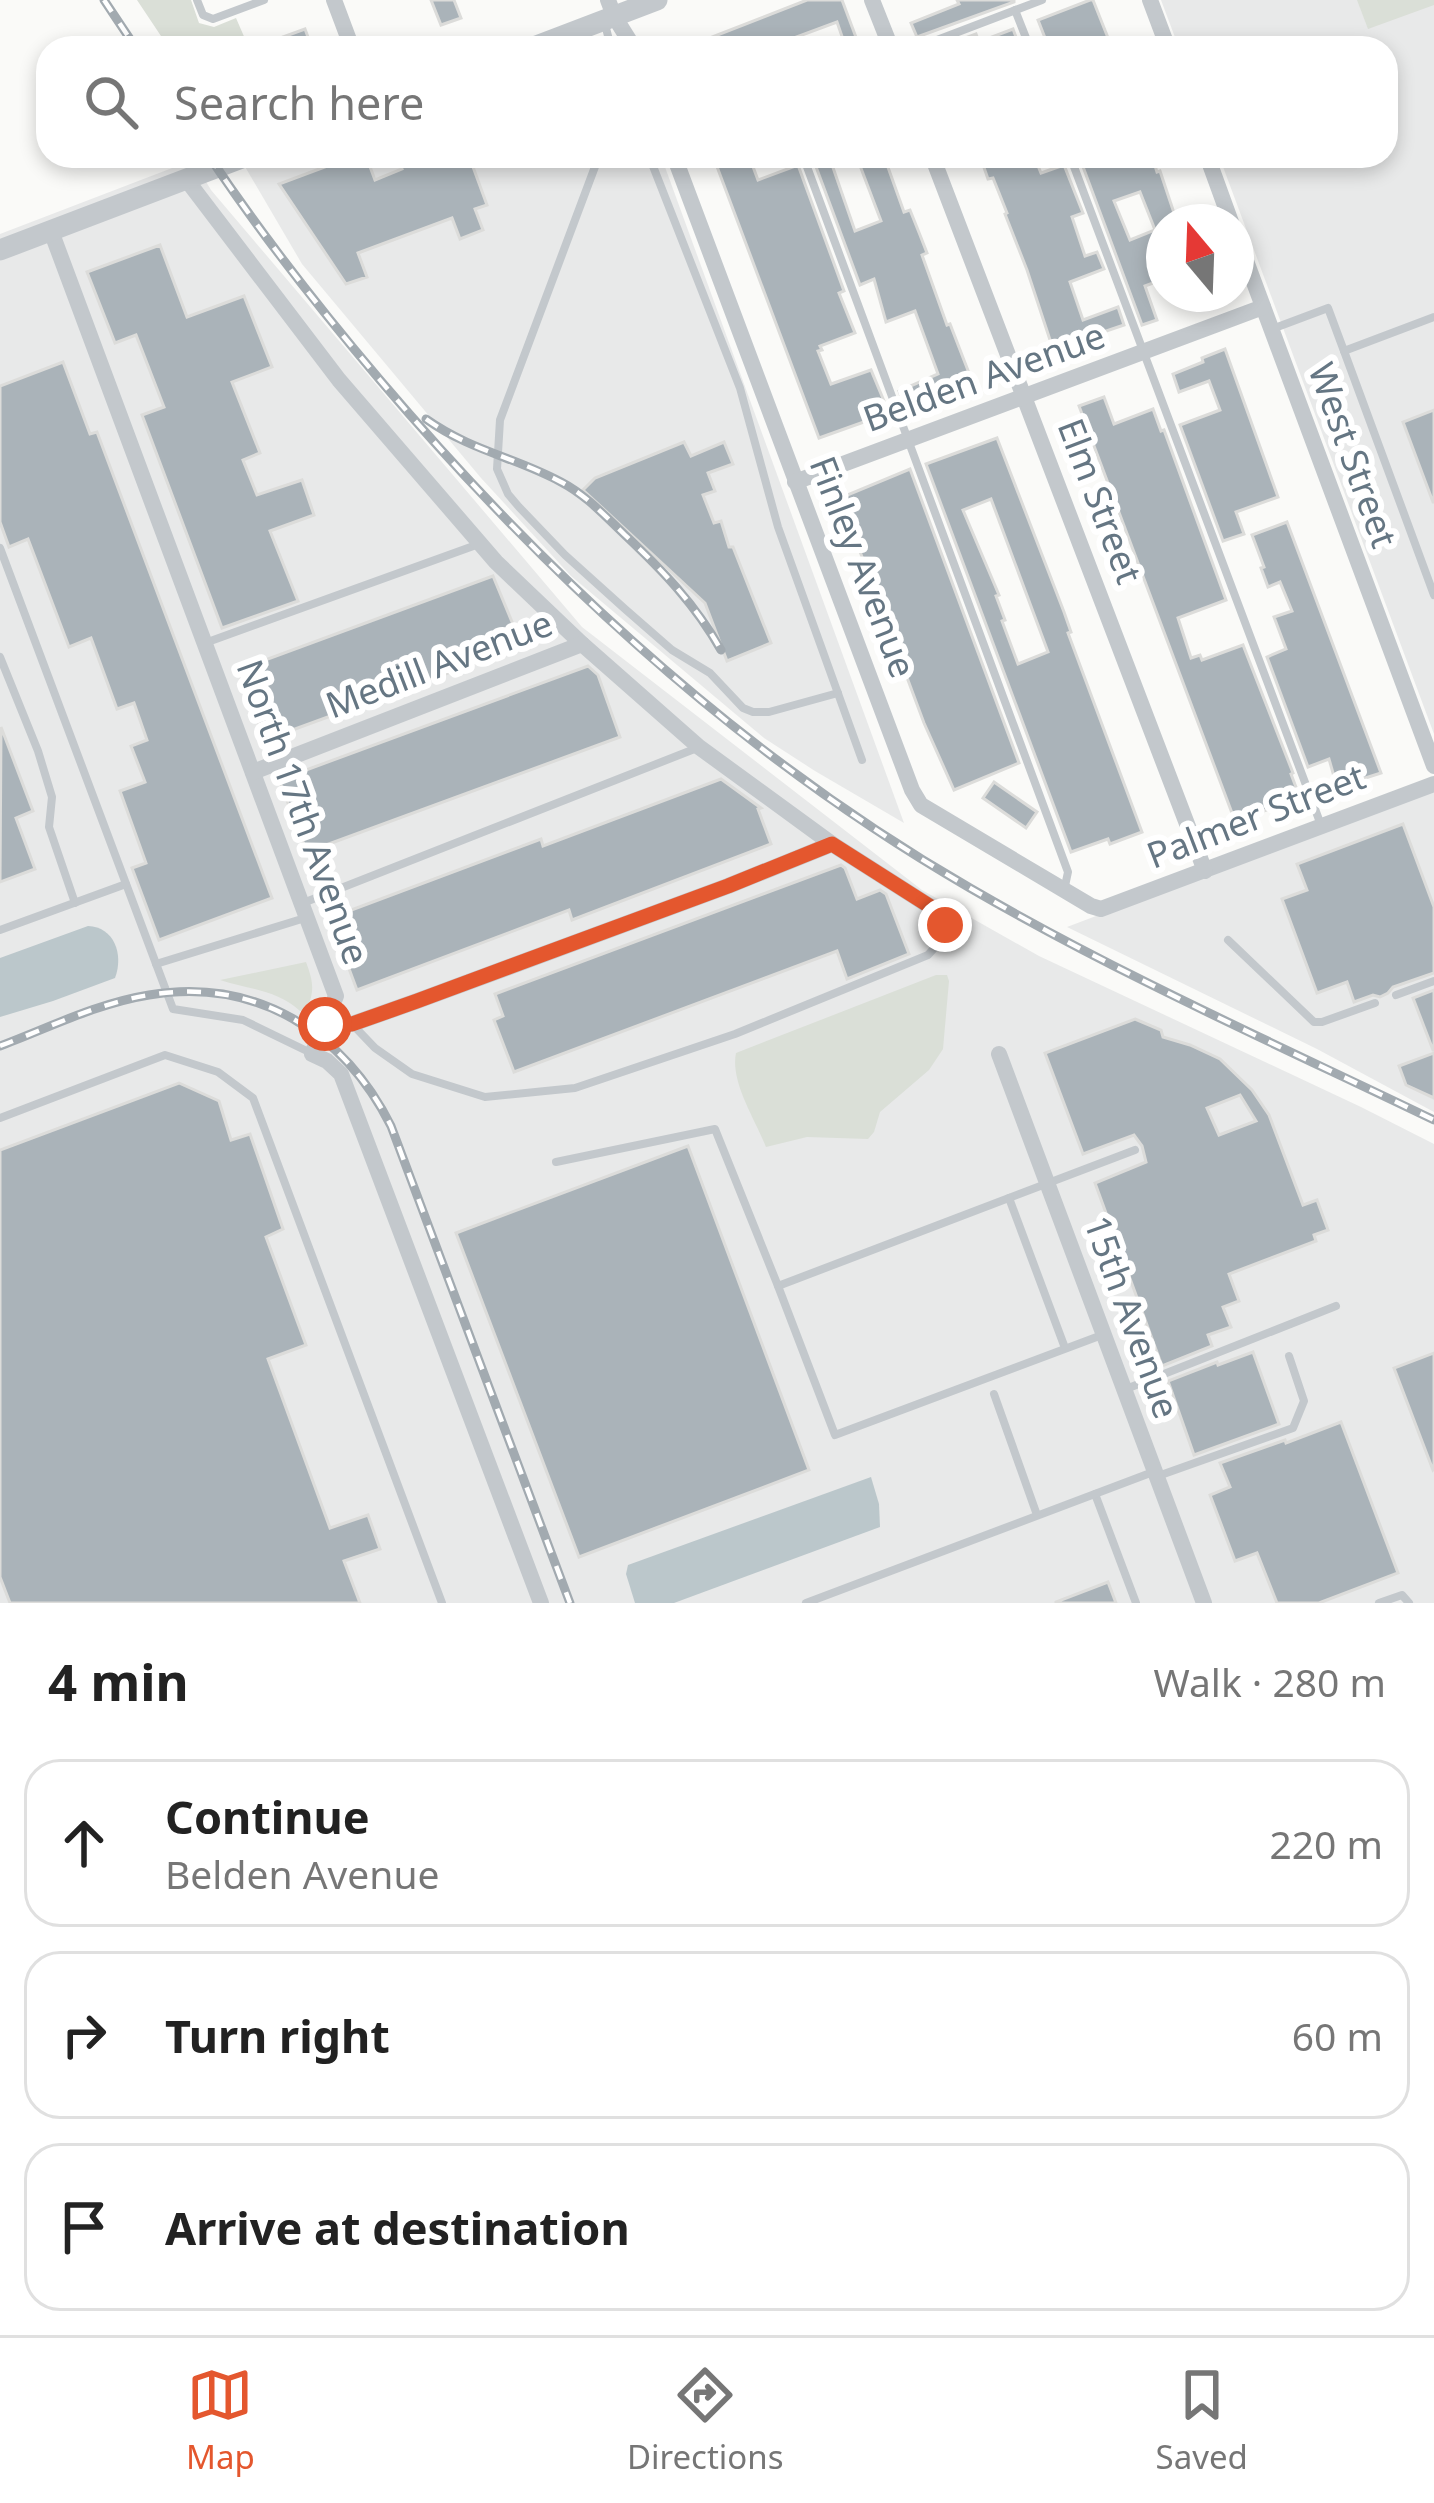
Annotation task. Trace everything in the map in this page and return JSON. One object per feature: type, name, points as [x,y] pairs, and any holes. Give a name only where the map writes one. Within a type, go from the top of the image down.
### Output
[{"type":"street","points":[[334,0],[348,36]]},
{"type":"street","points":[[872,0],[886,36]]},
{"type":"street","points":[[1150,0],[1164,36]]},
{"type":"street","points":[[557,36],[609,12],[645,2]]},
{"type":"street","points":[[0,250],[215,168]]},
{"type":"street","name":"Finley Avenue","points":[[678,168],[920,806],[1101,909]]},
{"type":"street","name":"Elm Street","points":[[937,168],[1205,871]]},
{"type":"street","points":[[1212,168],[1225,204]]},
{"type":"street","points":[[186,179],[339,380],[480,544],[581,644],[699,747],[832,844],[942,914],[945,925]]},
{"type":"street","name":"North 17th Avenue","points":[[51,230],[336,996],[312,1054]]},
{"type":"street","name":"West Street","points":[[1254,283],[1434,766]]},
{"type":"street","name":"Belden Avenue","points":[[795,482],[1263,308]]},
{"type":"street","name":"Medill Avenue","points":[[253,772],[581,644]]},
{"type":"street","name":"Palmer Street","points":[[1101,909],[1434,784]]},
{"type":"street","points":[[325,1024],[352,1024],[832,844]]},
{"type":"street","points":[[312,1054],[341,1074],[541,1603]]},
{"type":"street","name":"15th Avenue","points":[[999,1054],[1204,1603]]},
{"type":"lane","points":[[197,0],[202,15],[213,20],[264,0]]},
{"type":"lane","points":[[947,36],[1042,0]]},
{"type":"lane","points":[[1015,10],[1025,36]]},
{"type":"lane","points":[[594,168],[500,420],[501,481],[518,507],[565,555],[672,650],[710,674],[743,708],[769,712],[838,693]]},
{"type":"lane","points":[[654,168],[740,388],[778,527],[862,760]]},
{"type":"lane","points":[[807,168],[1069,872],[1064,890]]},
{"type":"lane","points":[[1075,168],[1322,827]]},
{"type":"lane","points":[[1271,329],[1328,308],[1434,595]]},
{"type":"lane","points":[[1344,351],[1434,317]]},
{"type":"lane","points":[[205,644],[480,544]]},
{"type":"lane","points":[[0,548],[172,1009],[243,1020],[312,1054]]},
{"type":"lane","points":[[0,657],[38,751],[52,797],[49,826],[75,903]]},
{"type":"lane","points":[[156,964],[304,910],[699,747]]},
{"type":"lane","points":[[0,931],[126,884]]},
{"type":"lane","points":[[352,1024],[375,1048],[412,1074],[485,1097],[575,1088],[736,1034],[928,955],[945,936],[945,925]]},
{"type":"lane","points":[[1228,940],[1314,1022],[1375,1003]]},
{"type":"lane","points":[[1396,995],[1434,981]]},
{"type":"lane","points":[[0,1118],[165,1055],[218,1072],[253,1098],[442,1603]]},
{"type":"lane","points":[[556,1162],[715,1129],[835,1435],[1103,1334]]},
{"type":"lane","points":[[778,1286],[1135,1150]]},
{"type":"lane","points":[[1009,1198],[1066,1348]]},
{"type":"lane","points":[[1124,1390],[1336,1306]]},
{"type":"lane","points":[[806,1603],[1095,1494],[1293,1429],[1304,1401],[1288,1356]]},
{"type":"lane","points":[[994,1394],[1037,1515]]},
{"type":"lane","points":[[1095,1494],[1136,1603]]},
{"type":"lane","points":[[1379,1603],[1402,1595],[1409,1603]]},
{"type":"shaded area","points":[[137,0],[191,0],[199,23],[214,27],[236,18],[244,36],[161,36]]},
{"type":"shaded area","points":[[1161,0],[1434,0],[1434,734],[1254,250],[1254,204],[1237,204],[1223,168],[1398,168],[1398,36],[1174,36]]},
{"type":"shaded area","points":[[1357,0],[1434,0],[1434,5],[1368,29]]},
{"type":"shaded area","points":[[172,168],[198,168],[211,190],[582,627],[922,890],[1039,956],[1434,1144],[1434,1603],[0,1603],[0,234]]},
{"type":"shaded area","points":[[246,168],[665,168],[904,823],[764,738],[571,576],[481,478],[302,264]]},
{"type":"shaded area","points":[[1434,788],[1434,1112],[1067,927]]},
{"type":"shaded area","points":[[88,926],[104,931],[115,943],[115,978],[0,1017],[0,958]]},
{"type":"shaded area","points":[[306,962],[312,991],[307,1009],[300,1011],[272,994],[220,980]]},
{"type":"shaded area","points":[[936,975],[947,975],[949,981],[943,1049],[929,1070],[880,1112],[868,1139],[807,1137],[766,1147],[740,1088],[736,1053]]},
{"type":"shaded area","points":[[871,1477],[880,1527],[674,1603],[635,1603],[628,1565]]},
{"type":"building","points":[[431,0],[454,0],[461,18],[441,25]]},
{"type":"building","points":[[807,0],[842,0],[856,36],[842,36],[837,22],[799,36],[715,36]]},
{"type":"building","points":[[957,0],[1014,0],[917,36],[911,23],[959,4]]},
{"type":"building","points":[[1093,0],[1107,36],[1044,36],[1038,20]]},
{"type":"building","points":[[322,168],[370,168],[375,180],[402,168],[473,168],[487,205],[475,209],[483,230],[460,239],[452,218],[358,253],[367,277],[346,284],[279,184]]},
{"type":"building","points":[[718,168],[754,168],[758,180],[799,168],[855,333],[820,346],[818,351],[831,384],[871,370],[889,413],[819,438]]},
{"type":"building","points":[[816,168],[833,168],[855,231],[881,221],[861,168],[888,168],[904,212],[910,210],[920,235],[927,253],[922,255],[947,325],[974,386],[906,409],[899,391],[938,374],[915,311],[886,322],[874,279],[860,285]]},
{"type":"building","points":[[984,168],[1039,168],[1041,173],[1065,168],[1083,213],[1072,217],[1085,256],[1097,252],[1104,269],[1070,282],[1083,320],[1118,307],[1124,325],[1053,349],[1007,213],[993,178],[988,179]]},
{"type":"building","points":[[1083,168],[1160,171],[1171,204],[1146,207],[1140,192],[1114,201],[1130,240],[1146,234],[1146,312],[1154,312],[1157,320],[1142,325]]},
{"type":"building","points":[[160,245],[187,317],[244,296],[272,367],[232,382],[260,453],[243,460],[257,495],[302,480],[314,515],[270,531],[298,601],[222,628],[142,415],[164,407],[136,335],[115,343],[87,272]]},
{"type":"building","points":[[1225,349],[1278,497],[1236,512],[1244,534],[1223,541],[1180,425],[1220,410],[1209,381],[1179,392],[1173,374]]},
{"type":"building","points":[[63,362],[90,434],[97,432],[272,898],[159,940],[132,868],[146,863],[120,791],[145,782],[131,746],[147,740],[134,703],[117,709],[91,638],[69,647],[28,539],[9,547],[0,522],[0,386]]},
{"type":"building","points":[[1104,397],[1114,424],[1153,409],[1164,430],[1226,600],[1178,618],[1191,658],[1200,655],[1202,660],[1243,645],[1302,803],[1288,808],[1287,803],[1235,821],[1079,406]]},
{"type":"building","points":[[1434,410],[1434,502],[1433,502],[1403,422]]},
{"type":"building","points":[[997,438],[1142,832],[1071,852],[926,464]],"holes":[[[991,499],[1048,652],[1018,664],[1002,621],[999,595],[963,510]]]},
{"type":"building","points":[[684,442],[691,456],[724,442],[733,464],[708,473],[715,491],[703,495],[714,523],[721,521],[729,547],[733,547],[771,643],[727,661],[705,603],[583,490],[595,478]]},
{"type":"building","points":[[910,469],[1019,763],[954,790],[840,498]]},
{"type":"building","points":[[1287,522],[1381,773],[1337,787],[1329,759],[1308,767],[1267,657],[1286,649],[1274,617],[1292,611],[1280,582],[1268,587],[1252,535]]},
{"type":"building","points":[[493,576],[522,646],[265,740],[238,670]]},
{"type":"building","points":[[588,666],[598,675],[620,737],[307,852],[279,780]]},
{"type":"building","points":[[1,727],[33,811],[16,818],[35,869],[0,882]]},
{"type":"building","points":[[721,779],[761,808],[771,844],[572,920],[569,910],[357,990],[330,918],[541,839],[543,846]]},
{"type":"building","points":[[994,782],[1037,812],[1026,828],[983,798]]},
{"type":"building","points":[[1403,824],[1434,907],[1434,973],[1393,987],[1380,997],[1354,1002],[1347,982],[1317,993],[1282,899],[1307,890],[1297,864]]},
{"type":"building","points":[[841,865],[857,899],[880,890],[886,894],[909,954],[847,979],[837,951],[514,1072],[494,1020],[503,1016],[495,994]]},
{"type":"building","points":[[1434,990],[1434,1050],[1433,1050],[1413,998]]},
{"type":"building","points":[[1135,1019],[1161,1030],[1163,1037],[1220,1059],[1252,1090],[1269,1115],[1303,1205],[1317,1200],[1328,1230],[1314,1235],[1316,1241],[1229,1274],[1239,1301],[1223,1307],[1231,1327],[1208,1335],[1212,1346],[1162,1366],[1095,1183],[1146,1162],[1142,1146],[1134,1135],[1083,1154],[1045,1053]],"holes":[[[1240,1095],[1256,1121],[1219,1135],[1207,1108]]]},
{"type":"building","points":[[1434,1053],[1434,1098],[1406,1085],[1399,1066]]},
{"type":"building","points":[[179,1083],[219,1101],[231,1140],[250,1134],[283,1229],[266,1237],[306,1345],[268,1359],[330,1528],[368,1515],[380,1549],[344,1561],[360,1603],[10,1603],[0,1577],[0,1150]]},
{"type":"building","points":[[688,1146],[809,1470],[579,1557],[456,1233]]},
{"type":"building","points":[[1253,1352],[1279,1424],[1194,1455],[1168,1381]]},
{"type":"building","points":[[1434,1353],[1434,1469],[1433,1470],[1394,1368]]},
{"type":"building","points":[[1341,1422],[1398,1573],[1319,1603],[1277,1603],[1257,1553],[1235,1561],[1210,1495],[1230,1487],[1220,1463]]},
{"type":"building","points":[[1108,1582],[1116,1603],[1056,1603],[1056,1602]]},
{"type":"railway","points":[[104,0],[128,36]]},
{"type":"railway","points":[[217,168],[313,298],[445,454],[581,594],[728,722],[886,837],[970,888],[1142,980],[1434,1120]]},
{"type":"railway","points":[[426,419],[460,439],[561,482],[587,499],[678,589],[721,650]]},
{"type":"railway","points":[[0,1046],[111,1004],[188,992],[260,1004],[322,1038],[348,1063],[391,1126],[570,1603]]},
{"type":"route","points":[[325,1024],[352,1024],[417,1001],[832,844],[942,914],[945,925]]}]
